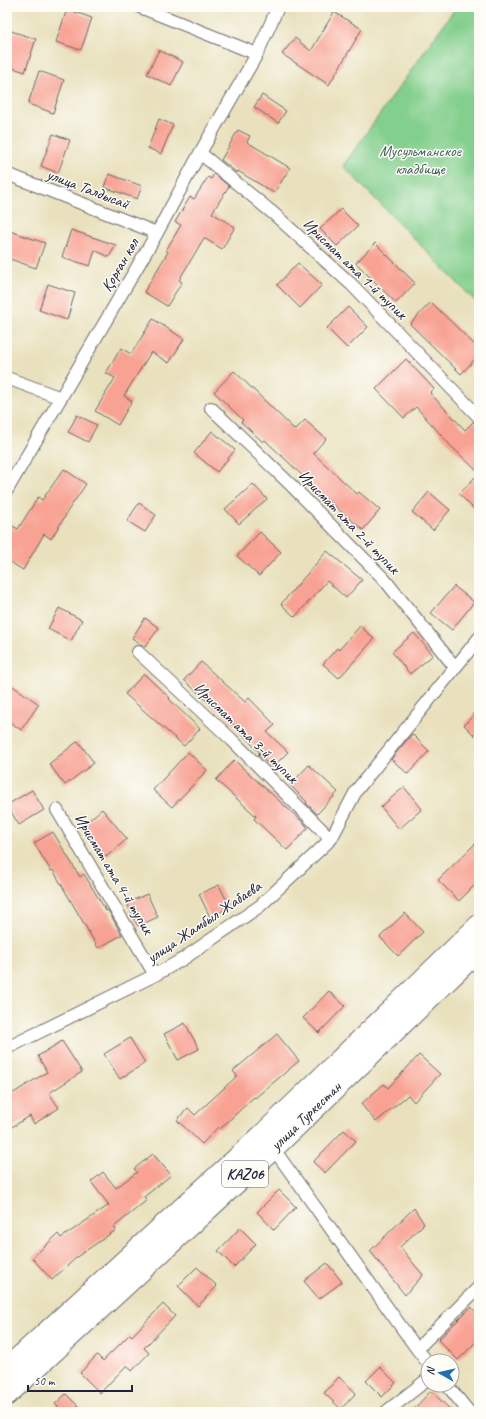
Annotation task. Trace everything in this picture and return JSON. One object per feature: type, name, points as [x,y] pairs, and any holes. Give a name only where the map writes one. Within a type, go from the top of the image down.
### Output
[{"type":"highway","name":"улица Туркестан","points":[[7,1369],[262,1136],[479,926]]},
{"type":"highway","name":"улица Туркестан","points":[[7,1394],[273,1148],[479,949]]},
{"type":"street","points":[[140,7],[257,54]]},
{"type":"street","name":"Қорған көл","points":[[7,490],[157,233],[200,153],[257,54],[278,7]]},
{"type":"street","name":"Ирисмат ата 1-й тупик","points":[[200,153],[274,214],[352,285],[479,417]]},
{"type":"street","name":"улица Талдысай","points":[[7,174],[157,233]]},
{"type":"street","points":[[7,378],[61,398]]},
{"type":"street","name":"Ирисмат ата 2-й тупик","points":[[211,408],[292,486],[384,579],[455,667]]},
{"type":"street","name":"улица Жамбыл Жабаева","points":[[7,1048],[156,975],[183,959],[260,906],[331,839],[356,791],[479,638]]},
{"type":"street","name":"Ирисмат ата 3-й тупик","points":[[138,652],[232,740],[331,839]]},
{"type":"street","name":"Ирисмат ата 4-й тупик","points":[[57,810],[156,975]]},
{"type":"street","points":[[273,1148],[420,1353]]},
{"type":"street","points":[[417,1349],[479,1287]]},
{"type":"street","points":[[386,1412],[420,1385]]},
{"type":"street","points":[[454,1393],[470,1412]]},
{"type":"green space","name":"Мусульманское кладбище","points":[[456,7],[479,7],[479,305],[343,166]]},
{"type":"building","points":[[67,9],[92,18],[81,50],[56,42]]},
{"type":"building","points":[[334,12],[362,29],[329,85],[282,54],[295,38],[311,51]]},
{"type":"building","points":[[11,31],[36,39],[25,72],[7,66],[7,43]]},
{"type":"building","points":[[159,50],[183,62],[171,86],[147,74]]},
{"type":"building","points":[[39,71],[64,80],[53,113],[28,104]]},
{"type":"building","points":[[262,95],[286,111],[278,123],[254,107]]},
{"type":"building","points":[[159,119],[173,125],[161,154],[148,148]]},
{"type":"building","points":[[238,130],[250,136],[247,142],[290,168],[274,193],[238,171],[237,173],[221,160]]},
{"type":"building","points":[[53,134],[70,140],[58,173],[41,166]]},
{"type":"building","points":[[109,174],[142,186],[137,199],[104,187]]},
{"type":"building","points":[[214,174],[229,186],[212,213],[235,227],[222,249],[204,238],[179,280],[182,282],[167,306],[144,292],[168,252],[166,250],[181,225],[175,222],[190,197],[194,199],[208,177],[211,179]]},
{"type":"building","points":[[341,209],[358,226],[337,246],[320,229]]},
{"type":"building","points":[[7,230],[45,243],[36,268],[7,258]]},
{"type":"building","points":[[71,230],[116,245],[109,257],[95,250],[90,266],[62,257]]},
{"type":"building","points":[[375,243],[415,283],[396,303],[356,263]]},
{"type":"building","points":[[298,263],[322,285],[300,308],[277,285]]},
{"type":"building","points":[[48,284],[75,293],[67,320],[39,310]]},
{"type":"building","points":[[431,302],[479,349],[479,355],[461,374],[410,324]]},
{"type":"building","points":[[348,307],[368,327],[347,348],[327,328]]},
{"type":"building","points":[[153,319],[184,339],[169,363],[151,352],[124,396],[132,401],[118,425],[95,411],[115,378],[106,373],[121,348],[131,354]]},
{"type":"building","points":[[406,359],[434,389],[430,393],[465,430],[473,422],[479,424],[479,473],[450,445],[416,407],[404,418],[376,389]]},
{"type":"building","points":[[234,371],[295,430],[305,420],[326,439],[313,453],[357,494],[359,492],[380,510],[363,530],[326,499],[324,501],[303,482],[306,479],[265,440],[263,442],[241,422],[243,420],[214,392]]},
{"type":"building","points":[[77,415],[97,425],[88,442],[68,432]]},
{"type":"building","points":[[212,431],[235,450],[217,472],[194,453]]},
{"type":"building","points":[[64,469],[86,484],[51,539],[44,534],[23,570],[7,560],[7,536],[13,526],[18,529],[38,497],[42,500]]},
{"type":"building","points":[[479,473],[479,514],[459,494]]},
{"type":"building","points":[[253,484],[267,499],[239,524],[225,509]]},
{"type":"building","points":[[429,492],[450,510],[433,530],[412,512]]},
{"type":"building","points":[[139,503],[156,515],[145,532],[127,521]]},
{"type":"building","points":[[260,532],[281,552],[259,576],[237,556]]},
{"type":"building","points":[[327,551],[362,580],[346,598],[327,581],[295,617],[281,604]]},
{"type":"building","points":[[454,586],[474,602],[452,630],[431,613]]},
{"type":"building","points":[[59,608],[82,620],[71,641],[48,629]]},
{"type":"building","points":[[145,618],[159,628],[145,647],[132,638]]},
{"type":"building","points":[[360,626],[374,639],[339,678],[323,664],[337,648],[339,650]]},
{"type":"building","points":[[414,633],[433,655],[410,674],[392,652]]},
{"type":"building","points":[[201,662],[245,702],[249,698],[275,725],[267,732],[288,752],[272,768],[219,709],[218,711],[184,680]]},
{"type":"building","points":[[144,674],[200,729],[184,746],[125,694]]},
{"type":"building","points":[[11,685],[39,704],[21,730],[7,720],[7,691]]},
{"type":"building","points":[[479,709],[479,740],[464,725]]},
{"type":"building","points":[[412,734],[429,751],[408,774],[391,759]]},
{"type":"building","points":[[78,741],[94,763],[65,785],[49,764]]},
{"type":"building","points":[[188,752],[207,770],[172,807],[153,790]]},
{"type":"building","points":[[234,760],[308,828],[287,850],[254,819],[256,816],[216,780]]},
{"type":"building","points":[[309,765],[338,792],[317,814],[290,785]]},
{"type":"building","points":[[404,787],[422,809],[399,829],[381,807]]},
{"type":"building","points":[[32,790],[44,810],[19,825],[7,805]]},
{"type":"building","points":[[102,809],[127,839],[106,857],[81,827]]},
{"type":"building","points":[[53,832],[80,877],[84,874],[106,911],[108,910],[122,935],[98,948],[53,870],[51,871],[34,843]]},
{"type":"building","points":[[479,840],[479,881],[459,901],[438,880]]},
{"type":"building","points":[[219,885],[230,907],[210,917],[199,894]]},
{"type":"building","points":[[147,894],[158,917],[138,926],[127,903]]},
{"type":"building","points":[[405,913],[423,932],[398,956],[380,937]]},
{"type":"building","points":[[329,991],[345,1006],[319,1033],[303,1018]]},
{"type":"building","points":[[185,1023],[199,1049],[178,1060],[164,1034]]},
{"type":"building","points":[[277,1034],[299,1061],[255,1098],[254,1097],[220,1129],[218,1127],[202,1144],[177,1120],[188,1108],[195,1115],[237,1076],[233,1071]]},
{"type":"building","points":[[130,1038],[145,1063],[120,1079],[104,1054]]},
{"type":"building","points":[[62,1041],[82,1072],[49,1093],[59,1108],[34,1124],[30,1116],[7,1130],[7,1097],[47,1072],[38,1056]]},
{"type":"building","points":[[419,1055],[440,1074],[414,1102],[408,1095],[376,1122],[361,1104],[384,1084],[388,1088]]},
{"type":"building","points":[[344,1130],[356,1141],[325,1173],[313,1162]]},
{"type":"building","points":[[153,1154],[171,1175],[144,1197],[147,1200],[114,1227],[116,1230],[78,1256],[52,1280],[32,1258],[58,1234],[61,1238],[109,1205],[91,1182],[103,1172],[116,1188],[137,1172],[134,1169]]},
{"type":"building","points":[[279,1190],[296,1207],[274,1230],[257,1212]]},
{"type":"building","points":[[414,1208],[424,1224],[400,1247],[423,1275],[405,1295],[370,1251]]},
{"type":"building","points":[[240,1228],[256,1244],[234,1267],[218,1251]]},
{"type":"building","points":[[327,1263],[342,1282],[319,1299],[304,1281]]},
{"type":"building","points":[[197,1267],[217,1286],[198,1306],[178,1286]]},
{"type":"building","points":[[163,1304],[175,1316],[144,1348],[149,1353],[132,1371],[127,1365],[100,1393],[80,1373],[97,1355],[103,1361],[130,1334],[132,1336]]},
{"type":"building","points":[[471,1307],[479,1315],[479,1339],[460,1358],[460,1353],[451,1353],[438,1340]]},
{"type":"building","points":[[380,1367],[396,1383],[382,1397],[366,1381]]},
{"type":"building","points":[[339,1377],[356,1393],[341,1409],[324,1393]]},
{"type":"building","points":[[429,1393],[433,1393],[453,1412],[411,1412]]},
{"type":"building","points":[[66,1394],[84,1412],[63,1412],[55,1404]]}]
